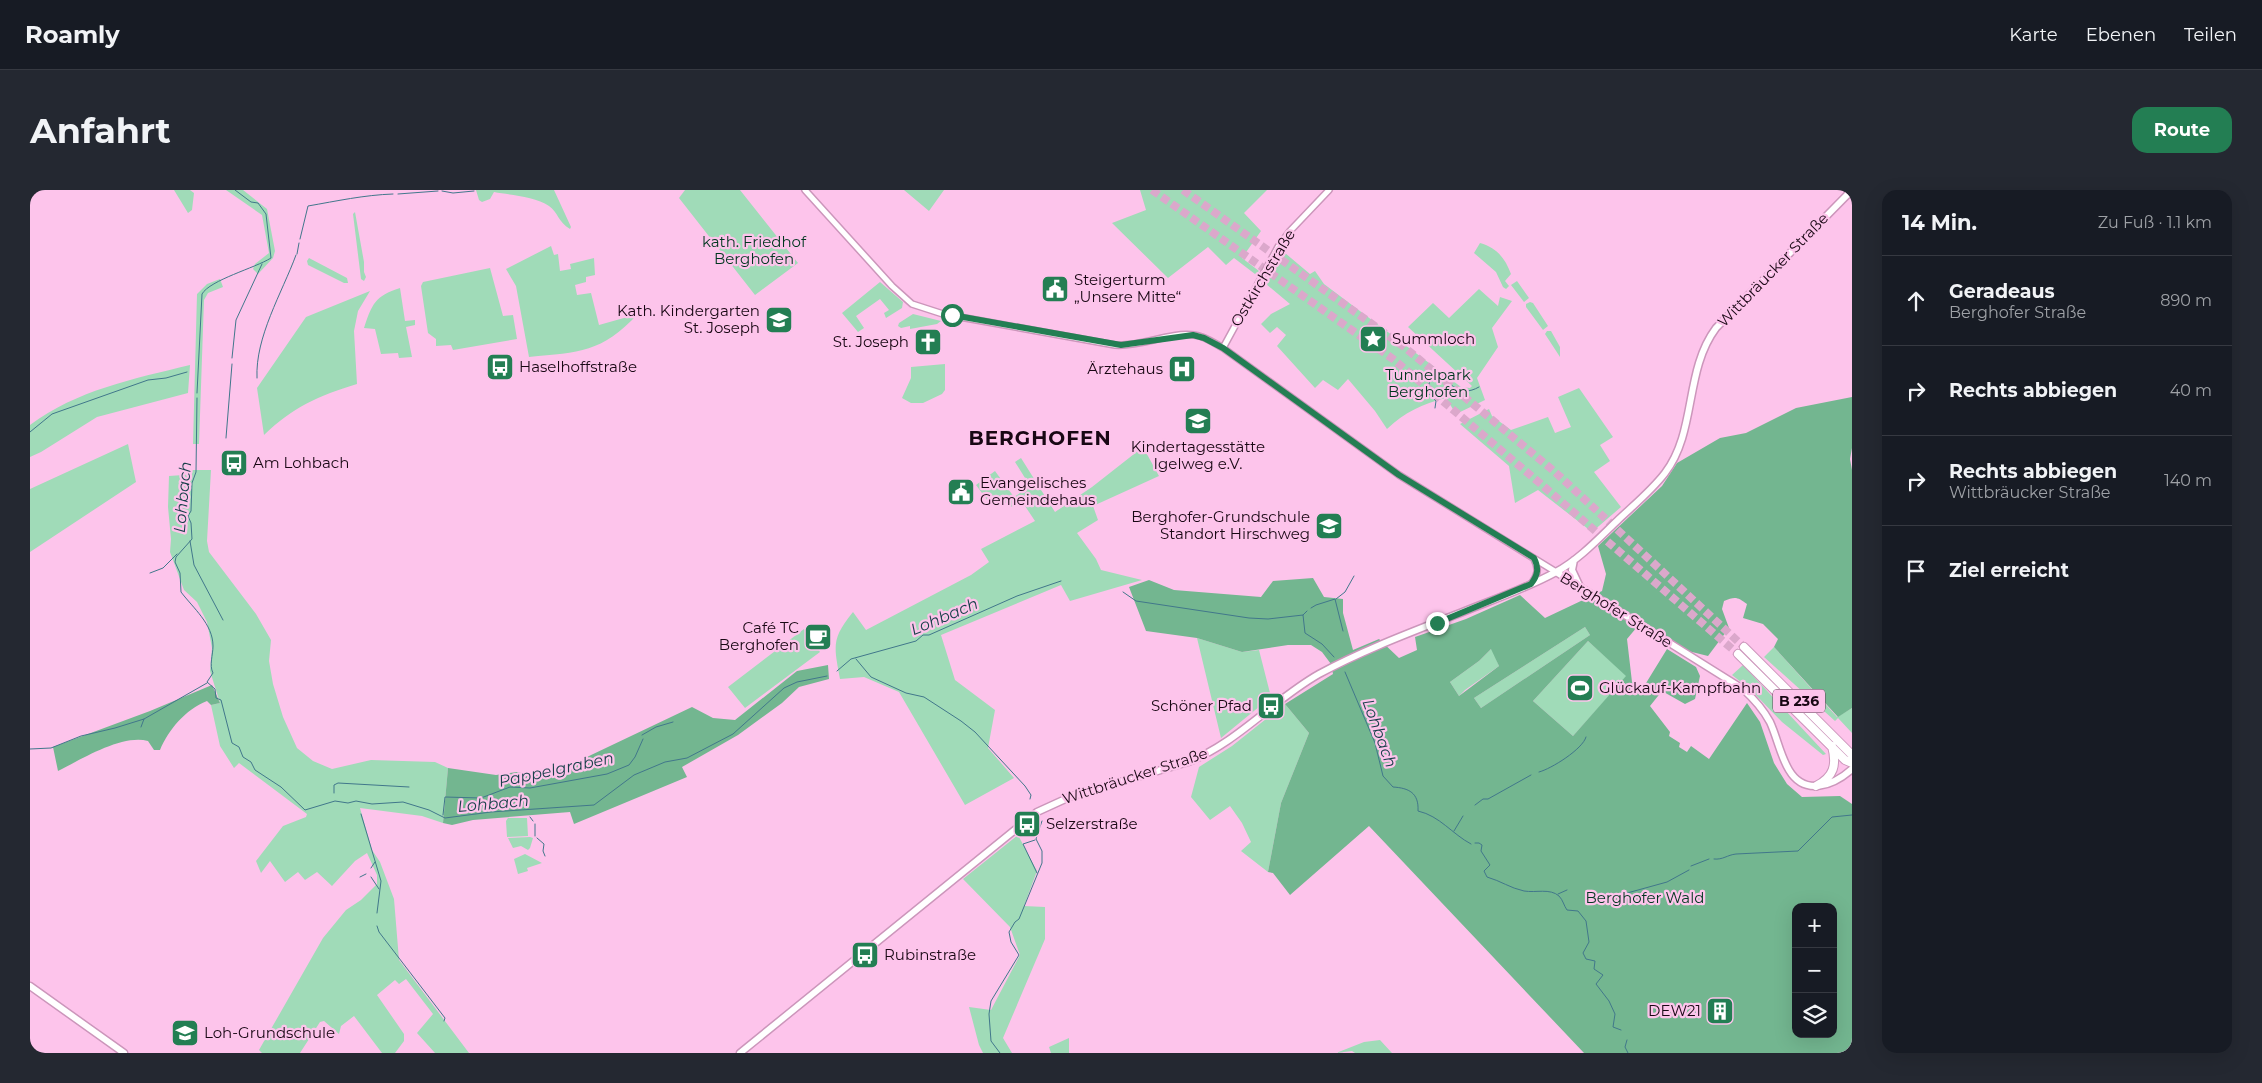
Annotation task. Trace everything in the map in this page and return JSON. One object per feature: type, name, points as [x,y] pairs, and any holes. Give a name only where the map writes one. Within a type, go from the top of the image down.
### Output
[{"type":"highway","name":"B 236","points":[[1744,647],[1852,756]]},
{"type":"highway","name":"B 236","points":[[1738,654],[1845,760],[1852,763]]},
{"type":"highway","points":[[1816,786],[1828,778],[1833,770],[1835,760],[1832,746]]},
{"type":"main road","name":"Wittbräucker Straße","points":[[740,1053],[1037,812],[1072,796],[1206,755],[1228,742],[1290,693],[1328,670],[1531,584],[1556,572],[1575,559],[1659,482],[1674,460],[1681,442],[1698,368],[1707,343],[1716,328],[1852,190]]},
{"type":"main road","points":[[1575,559],[1572,570],[1573,577],[1580,587]]},
{"type":"main road","name":"Berghofer Straße","points":[[1556,572],[1743,689],[1766,716],[1790,772],[1805,784],[1816,786]]},
{"type":"main road","points":[[1816,786],[1832,784],[1852,769]]},
{"type":"main road","points":[[30,986],[124,1053]]},
{"type":"street","name":"Berghofer Straße","points":[[805,190],[892,286],[912,304],[943,314],[1115,344],[1127,345],[1193,335],[1204,338],[1223,348],[1399,475],[1556,572]]},
{"type":"street","name":"Ostkirchstraße","points":[[1223,348],[1278,247],[1290,231],[1329,190]]},
{"type":"street","points":[[1531,584],[1538,570],[1534,558]]},
{"type":"green space","points":[[174,190],[190,190],[194,193],[192,210],[188,213]]},
{"type":"green space","points":[[226,190],[243,190],[267,209],[275,251],[273,258],[258,274],[253,269],[255,264],[269,253],[262,215]]},
{"type":"green space","points":[[476,190],[554,190],[571,227],[570,229],[563,223],[549,206],[537,200],[494,192],[490,199],[482,202],[479,200]]},
{"type":"green space","name":"kath. Friedhof Berghofen","points":[[685,190],[740,190],[798,263],[755,295],[679,198]]},
{"type":"green space","points":[[904,190],[944,190],[929,211]]},
{"type":"green space","points":[[1140,190],[1267,190],[1244,213],[1261,231],[1242,258],[1259,271],[1255,274],[1234,258],[1226,265],[1208,247],[1168,278],[1112,223],[1146,210]]},
{"type":"green space","points":[[355,212],[366,277],[364,281],[361,279],[353,214]]},
{"type":"green space","points":[[1480,243],[1500,254],[1506,263],[1511,274],[1505,281],[1509,286],[1506,289],[1503,287],[1496,272],[1474,253]]},
{"type":"green space","points":[[551,246],[554,255],[558,254],[560,271],[571,269],[570,264],[594,258],[595,275],[586,277],[586,282],[575,285],[577,295],[591,293],[599,325],[638,314],[613,336],[589,348],[562,354],[529,357],[516,286],[506,269]]},
{"type":"green space","name":"Tunnelpark Berghofen","points":[[1285,253],[1310,274],[1315,271],[1324,284],[1461,387],[1470,388],[1472,386],[1408,327],[1433,303],[1449,318],[1479,289],[1498,306],[1500,297],[1512,301],[1492,328],[1498,347],[1477,378],[1485,400],[1456,414],[1446,398],[1437,400],[1407,413],[1387,429],[1375,411],[1348,379],[1338,390],[1323,380],[1315,388],[1277,346],[1286,335],[1277,327],[1270,333],[1261,324],[1271,314],[1290,304],[1266,284]]},
{"type":"green space","points":[[309,258],[347,278],[348,283],[344,283],[308,265],[307,261]]},
{"type":"green space","points":[[490,268],[503,316],[513,315],[517,339],[453,350],[451,345],[436,346],[436,339],[428,333],[421,286],[423,282]]},
{"type":"green space","points":[[220,279],[223,287],[208,293],[204,300],[199,444],[193,444],[197,294],[207,284]]},
{"type":"green space","points":[[1517,281],[1529,298],[1524,302],[1511,285]]},
{"type":"green space","points":[[880,282],[903,302],[902,308],[886,318],[884,313],[889,310],[880,299],[856,316],[864,328],[858,332],[842,313]]},
{"type":"green space","points":[[400,288],[405,321],[415,320],[415,325],[406,327],[412,357],[399,358],[398,353],[381,354],[375,329],[364,328],[369,313],[376,302],[385,294]]},
{"type":"green space","points":[[370,291],[358,311],[354,331],[357,384],[318,398],[296,410],[264,435],[257,388],[306,317]]},
{"type":"green space","points":[[1533,303],[1548,326],[1543,330],[1526,307],[1526,304]]},
{"type":"green space","points":[[913,314],[941,321],[937,324],[910,329],[910,326],[901,328],[898,326],[899,323]]},
{"type":"green space","points":[[1547,331],[1551,331],[1560,347],[1560,357],[1545,334]]},
{"type":"green space","points":[[945,364],[945,390],[942,394],[923,403],[911,403],[902,398],[911,378],[911,367]]},
{"type":"green space","points":[[190,365],[188,393],[97,417],[30,457],[30,425],[48,413],[86,394],[106,387]]},
{"type":"green space","points":[[1579,388],[1613,437],[1600,445],[1610,461],[1594,472],[1621,507],[1592,532],[1538,490],[1515,503],[1509,466],[1460,424],[1489,409],[1492,416],[1511,430],[1548,417],[1555,433],[1571,427],[1558,397]]},
{"type":"green space","name":"Berghofer Wald","points":[[1852,397],[1852,448],[1850,459],[1852,470],[1852,708],[1838,717],[1774,647],[1778,639],[1763,624],[1743,618],[1747,604],[1734,598],[1724,601],[1722,609],[1729,628],[1708,656],[1668,646],[1637,627],[1627,639],[1632,682],[1643,688],[1667,649],[1696,667],[1700,676],[1695,699],[1685,704],[1662,691],[1650,706],[1670,732],[1669,736],[1680,743],[1679,747],[1687,752],[1691,746],[1709,759],[1747,703],[1760,722],[1774,763],[1787,784],[1802,797],[1840,796],[1852,804],[1852,1053],[1584,1053],[1369,826],[1290,895],[1273,873],[1268,872],[1281,803],[1309,733],[1285,704],[1333,674],[1331,664],[1322,652],[1311,645],[1288,645],[1242,652],[1197,638],[1146,631],[1129,587],[1149,580],[1174,590],[1261,597],[1273,581],[1313,578],[1324,597],[1343,599],[1343,613],[1353,650],[1379,639],[1399,658],[1417,650],[1415,637],[1466,619],[1520,595],[1545,618],[1602,591],[1606,574],[1598,546],[1662,486],[1677,463],[1720,438],[1746,433],[1796,408]],"holes":[[[1585,627],[1590,635],[1481,708],[1474,698]],[[1588,641],[1626,676],[1573,736],[1533,701]],[[1491,649],[1499,666],[1459,696],[1450,682],[1479,661]]]},
{"type":"green space","points":[[128,444],[136,482],[30,552],[30,489]]},
{"type":"green space","points":[[1143,447],[1159,476],[1093,506],[1098,520],[1077,533],[1096,559],[1101,570],[1142,580],[1070,601],[1061,585],[941,635],[955,680],[995,710],[988,748],[1014,778],[965,805],[899,692],[864,677],[840,679],[836,658],[836,643],[841,629],[853,612],[866,630],[971,575],[989,562],[981,549],[1035,521],[1023,503],[1010,507],[1006,503],[991,505],[976,485],[995,471],[1014,497],[1030,486],[1015,462],[1021,458],[1055,512],[1092,487]]},
{"type":"green space","points":[[193,470],[211,470],[207,541],[209,552],[256,614],[271,640],[269,661],[273,684],[283,717],[297,748],[313,761],[332,769],[371,760],[435,762],[448,768],[443,823],[422,816],[360,808],[372,850],[380,862],[394,899],[399,960],[469,1053],[435,1053],[417,1033],[433,1014],[406,979],[399,984],[395,980],[377,995],[404,1034],[404,1041],[395,1053],[382,1053],[354,1016],[341,1026],[339,1034],[324,1021],[320,1022],[300,1053],[262,1053],[259,1050],[323,938],[346,910],[361,900],[377,884],[377,875],[367,853],[355,861],[332,886],[317,872],[305,880],[298,872],[285,882],[270,861],[261,873],[256,861],[283,826],[306,817],[307,814],[239,763],[234,768],[220,746],[211,705],[220,703],[210,671],[212,648],[207,622],[197,602],[184,590],[170,552],[169,476],[183,475]]},
{"type":"green space","points":[[1585,627],[1590,635],[1481,708],[1474,698]]},
{"type":"green space","points":[[804,629],[820,652],[745,708],[728,687]]},
{"type":"green space","points":[[1197,638],[1242,652],[1259,650],[1271,697],[1221,738]]},
{"type":"green space","name":"Glückauf-Kampfbahn","points":[[1588,641],[1627,676],[1573,736],[1533,701]]},
{"type":"green space","points":[[1774,647],[1837,717],[1852,708],[1852,733],[1838,718],[1835,721],[1764,657]]},
{"type":"green space","points":[[1492,648],[1499,666],[1459,696],[1450,682],[1479,661]]},
{"type":"green space","points":[[828,665],[829,679],[799,687],[782,703],[738,735],[682,767],[687,777],[574,824],[570,812],[473,820],[452,825],[443,823],[448,768],[496,775],[517,772],[547,776],[692,707],[713,718],[735,720],[797,671]]},
{"type":"green space","points":[[1743,665],[1826,754],[1823,755],[1782,722],[1751,690],[1732,675]]},
{"type":"green space","points":[[212,685],[220,703],[211,705],[207,701],[185,715],[168,735],[160,750],[154,750],[148,741],[126,741],[90,754],[58,771],[53,747],[150,711]]},
{"type":"green space","points":[[1285,704],[1309,733],[1281,803],[1268,872],[1241,851],[1251,842],[1242,823],[1230,806],[1210,820],[1191,797],[1199,767],[1232,746]]},
{"type":"green space","points":[[508,818],[527,818],[528,836],[507,837],[506,821]]},
{"type":"green space","points":[[1018,835],[1037,871],[1024,906],[1045,907],[1045,939],[1003,1038],[1012,1053],[983,1053],[969,1007],[991,1010],[1020,955],[1010,927],[963,879]]},
{"type":"green space","points":[[508,838],[533,838],[528,850],[521,846],[513,848]]},
{"type":"green space","points":[[525,854],[542,863],[527,868],[528,871],[518,874],[514,859]]},
{"type":"green space","points":[[1069,1038],[1069,1053],[1051,1053],[1049,1047]]},
{"type":"green space","points":[[1380,1040],[1392,1053],[1355,1053],[1352,1051],[1336,1053],[1364,1042]]},
{"type":"waterway","name":"Lohbach","points":[[197,393],[202,294],[223,279],[271,258],[266,214],[258,203],[251,202],[235,190]]},
{"type":"waterway","points":[[398,194],[438,191]]},
{"type":"waterway","points":[[442,191],[453,193],[474,191]]},
{"type":"waterway","points":[[300,239],[308,206],[361,197],[393,194]]},
{"type":"waterway","points":[[297,254],[299,243]]},
{"type":"waterway","points":[[257,378],[260,347],[270,315],[296,255]]},
{"type":"waterway","points":[[232,358],[236,320],[262,264]]},
{"type":"waterway","points":[[226,438],[232,364]]},
{"type":"waterway","points":[[30,432],[52,414],[148,380],[166,378],[187,372]]},
{"type":"waterway","points":[[1435,374],[1460,390],[1466,391],[1479,387]]},
{"type":"waterway","points":[[1431,379],[1426,391],[1436,401],[1435,408]]},
{"type":"waterway","name":"Lohbach","points":[[197,398],[196,472],[192,483],[191,511],[188,516],[191,523],[192,539],[176,557],[175,562],[180,573],[181,592],[202,617],[210,631],[213,646],[211,663],[213,673],[207,682],[215,689],[216,698],[221,700],[232,743],[239,747],[243,757],[251,762],[255,770],[281,787],[305,810],[335,801],[348,803],[356,801],[372,804],[403,802],[429,810],[445,818],[491,812],[594,805],[634,775],[665,762],[687,758],[733,734],[784,688],[797,682],[827,676]]},
{"type":"waterway","points":[[190,541],[194,565],[223,620]]},
{"type":"waterway","points":[[150,573],[163,568],[177,554]]},
{"type":"waterway","points":[[1336,599],[1345,592],[1354,576]]},
{"type":"waterway","name":"Lohbach","points":[[837,671],[851,659],[916,641],[923,635],[929,635],[1017,596],[1061,581]]},
{"type":"waterway","name":"Lohbach","points":[[1123,592],[1136,601],[1249,618],[1268,619],[1303,615],[1305,633],[1322,644],[1334,657]]},
{"type":"waterway","points":[[1311,608],[1335,599],[1343,631]]},
{"type":"waterway","name":"Lohbach","points":[[1303,615],[1307,611]]},
{"type":"waterway","points":[[856,659],[871,677],[906,693],[924,697],[975,732],[1025,786],[1031,795],[1030,799]]},
{"type":"waterway","name":"Lohbach","points":[[1345,672],[1375,743],[1383,776],[1393,787],[1408,790],[1412,793],[1417,800],[1418,811],[1433,817],[1471,844]]},
{"type":"waterway","points":[[30,749],[51,748],[81,736],[144,719],[207,683]]},
{"type":"waterway","points":[[141,727],[144,719]]},
{"type":"waterway","name":"Pappelgraben","points":[[642,735],[656,727],[673,722]]},
{"type":"waterway","points":[[1539,772],[1566,758],[1584,742],[1586,737]]},
{"type":"waterway","name":"Pappelgraben","points":[[443,815],[445,797],[481,798],[510,787],[530,788],[607,774],[629,765],[643,739]]},
{"type":"waterway","points":[[1475,805],[1483,799],[1488,799],[1531,775]]},
{"type":"waterway","points":[[334,793],[334,785],[338,783],[409,787]]},
{"type":"waterway","points":[[361,814],[381,881],[377,913]]},
{"type":"waterway","points":[[1714,859],[1736,854],[1798,851],[1832,817],[1852,815]]},
{"type":"waterway","points":[[1454,831],[1463,816]]},
{"type":"waterway","points":[[530,817],[533,821]]},
{"type":"waterway","points":[[1000,1053],[991,1041],[989,1014],[991,1001],[1019,955],[1011,942],[1009,932],[1019,919],[1042,863],[1042,851],[1036,839],[1042,821]]},
{"type":"waterway","points":[[535,824],[535,836]]},
{"type":"waterway","points":[[537,838],[544,844],[543,851],[545,856]]},
{"type":"waterway","points":[[1035,840],[1023,844],[1037,873]]},
{"type":"waterway","name":"Lohbach","points":[[1475,843],[1482,845],[1481,851],[1490,865],[1484,871],[1487,877],[1524,891],[1551,892],[1560,898],[1567,910],[1578,911],[1586,921],[1589,942],[1583,953],[1586,959],[1595,961],[1594,969],[1603,975],[1596,984],[1609,1001],[1615,1014],[1613,1027],[1621,1030]]},
{"type":"waterway","points":[[1691,866],[1709,859]]},
{"type":"waterway","points":[[371,868],[375,862]]},
{"type":"waterway","points":[[1620,895],[1667,882],[1689,870]]},
{"type":"waterway","points":[[360,877],[366,874]]},
{"type":"waterway","points":[[371,877],[379,889]]},
{"type":"waterway","points":[[1558,894],[1567,890]]},
{"type":"waterway","points":[[377,926],[379,932],[445,1018],[444,1021]]},
{"type":"waterway","name":"Lohbach","points":[[1627,1040],[1625,1047],[1628,1053]]},
{"type":"tunnel","points":[[1152,190],[1393,359],[1738,654]]},
{"type":"tunnel","points":[[1183,190],[1403,346],[1555,472],[1744,647]]},
{"type":"place","name":"Steigerturm „Unsere Mitte“","points":[[1055,289]]},
{"type":"place","name":"Kath. Kindergarten St. Joseph","points":[[779,320]]},
{"type":"place","name":"Summloch","points":[[1373,339]]},
{"type":"place","name":"St. Joseph","points":[[928,342]]},
{"type":"place","name":"Haselhoffstraße","points":[[500,367]]},
{"type":"place","name":"Ärztehaus","points":[[1182,369]]},
{"type":"place","name":"Kindertagesstätte Igelweg e.V.","points":[[1198,421]]},
{"type":"place","name":"Am Lohbach","points":[[234,463]]},
{"type":"place","name":"Evangelisches Gemeindehaus","points":[[961,492]]},
{"type":"place","name":"Berghofer-Grundschule Standort Hirschweg","points":[[1329,526]]},
{"type":"place","name":"Café TC Berghofen","points":[[818,637]]},
{"type":"place","name":"Glückauf-Kampfbahn","points":[[1580,688]]},
{"type":"place","name":"Schöner Pfad","points":[[1271,706]]},
{"type":"place","name":"Selzerstraße","points":[[1027,824]]},
{"type":"place","name":"Rubinstraße","points":[[865,955]]},
{"type":"place","name":"DEW21","points":[[1720,1011]]},
{"type":"place","name":"Loh-Grundschule","points":[[185,1033]]},
{"type":"district","name":"BERGHOFEN","points":[[1040,438]]},
{"type":"route","points":[[952,315],[1121,345],[1193,335],[1204,338],[1223,348],[1316,417],[1399,475],[1534,558],[1538,570],[1531,584],[1437,623]]}]
